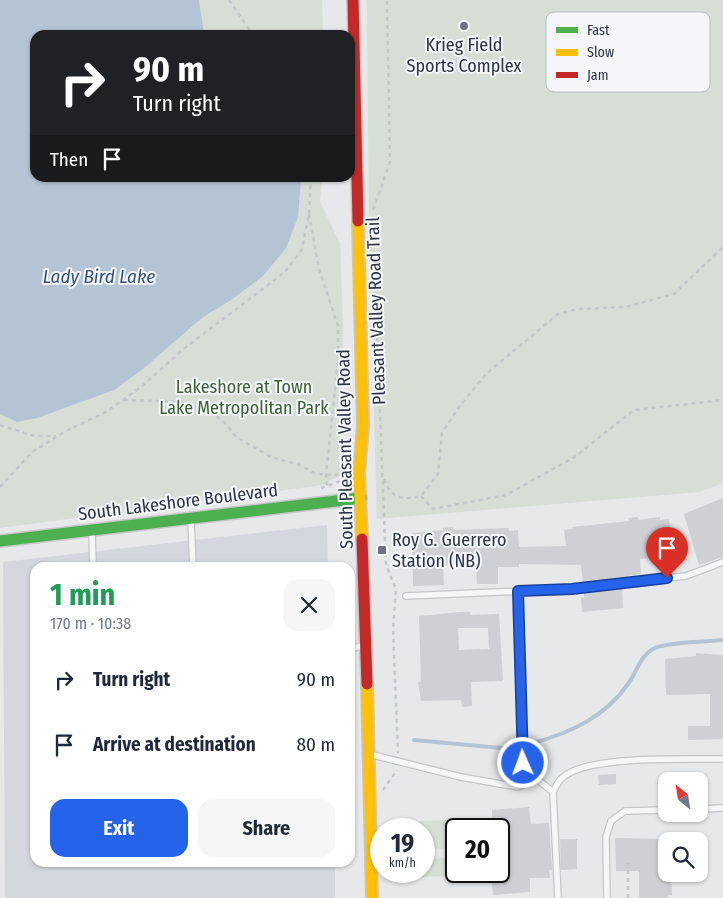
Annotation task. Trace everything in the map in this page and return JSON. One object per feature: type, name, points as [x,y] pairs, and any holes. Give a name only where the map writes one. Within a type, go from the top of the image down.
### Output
[{"type":"main road","name":"South Pleasant Valley Road","points":[[353,0],[354,30]]},
{"type":"main road","name":"South Pleasant Valley Road","points":[[355,85],[363,426],[360,474],[367,645],[367,754],[372,898]]},
{"type":"main road","name":"South Lakeshore Boulevard","points":[[0,541],[361,498]]},
{"type":"lane","points":[[191,518],[193,562]]},
{"type":"lane","points":[[92,530],[93,562]]},
{"type":"lane","points":[[406,596],[572,589],[686,576],[723,562]]},
{"type":"lane","points":[[518,591],[523,763],[526,771],[533,778],[553,792]]},
{"type":"lane","points":[[355,648],[367,645]]},
{"type":"lane","points":[[367,754],[399,764],[518,787],[533,778]]},
{"type":"lane","points":[[558,898],[553,792],[561,778],[575,770],[604,762],[723,759]]},
{"type":"lane","points":[[708,809],[723,808]]},
{"type":"lane","points":[[607,898],[606,836],[610,821],[625,812],[658,810]]},
{"type":"path","points":[[229,0],[250,30]]},
{"type":"path","name":"Pleasant Valley Road Trail","points":[[372,215],[390,162],[387,0]]},
{"type":"path","points":[[0,487],[32,452],[58,436],[106,412],[186,347],[285,272],[302,249],[309,213],[310,182]]},
{"type":"path","points":[[309,213],[320,269],[338,326],[338,361],[326,475],[327,486]]},
{"type":"path","points":[[382,474],[386,485],[395,495],[404,499],[420,496],[438,474],[442,433],[459,407],[486,374],[558,314],[578,309],[625,307],[674,294],[723,247]]},
{"type":"path","name":"Pleasant Valley Road Trail","points":[[375,305],[386,565],[396,589],[393,629],[399,764]]},
{"type":"path","points":[[122,400],[182,402],[212,412],[226,424],[236,437],[271,457],[326,475],[339,475]]},
{"type":"path","points":[[420,496],[433,509],[506,495],[573,458],[634,410],[723,400]]},
{"type":"path","points":[[0,425],[34,436],[58,436]]},
{"type":"path","points":[[321,488],[360,474]]},
{"type":"path","points":[[369,813],[399,764]]},
{"type":"path","points":[[628,898],[628,864],[631,864]]},
{"type":"shaded area","points":[[327,525],[328,562],[30,562],[30,867],[335,867],[335,898],[5,898],[3,562]]},
{"type":"green space","points":[[198,0],[322,0],[323,30],[200,30]]},
{"type":"green space","points":[[367,0],[723,0],[723,483],[700,492],[377,519],[369,243]]},
{"type":"green space","name":"Lakeshore at Town Lake Metropolitan Park","points":[[284,182],[322,182],[320,202],[340,243],[343,326],[340,475],[323,485],[0,528],[0,398]]},
{"type":"green space","points":[[445,820],[445,848],[435,849],[435,821]]},
{"type":"green space","points":[[435,858],[445,858],[445,876],[435,876]]},
{"type":"water","name":"Lady Bird Lake","points":[[0,0],[199,0],[203,30],[30,30],[30,182],[301,182],[298,217],[286,248],[263,276],[231,300],[203,317],[144,368],[114,390],[37,418],[17,422],[0,414]]},
{"type":"building","points":[[723,498],[723,557],[699,565],[684,514]]},
{"type":"building","points":[[638,517],[638,520],[660,517],[660,520],[669,519],[673,555],[640,559],[641,574],[583,583],[581,565],[519,564],[519,567],[498,567],[498,584],[477,584],[476,565],[443,565],[444,585],[413,586],[412,533],[443,530],[443,528],[453,527],[453,530],[509,528],[509,531],[518,530],[519,547],[566,546],[564,530],[573,529],[572,527],[629,521],[628,518]]},
{"type":"building","points":[[622,588],[623,608],[582,612],[581,598],[584,598],[584,592]]},
{"type":"building","points":[[460,612],[470,612],[470,615],[499,614],[503,681],[471,682],[472,706],[462,707],[461,700],[421,701],[418,682],[421,682],[419,616]],"holes":[[[458,628],[488,628],[489,649],[459,650]]]},
{"type":"building","points":[[696,653],[723,655],[723,739],[688,740],[688,726],[710,726],[710,694],[666,695],[665,659],[696,656]]},
{"type":"building","points":[[616,774],[616,784],[599,785],[598,775]]},
{"type":"building","points":[[529,807],[531,824],[549,823],[552,870],[549,870],[550,878],[530,878],[530,892],[493,895],[492,883],[510,883],[510,818],[492,818],[492,810]]},
{"type":"building","points":[[615,838],[658,839],[658,882],[671,882],[672,895],[668,895],[668,898],[639,898],[639,871],[616,871]]},
{"type":"building","points":[[560,839],[577,839],[577,869],[561,870]]},
{"type":"waterway","points":[[533,743],[573,729],[598,715],[619,696],[642,659],[655,648],[678,643],[723,640]]},
{"type":"waterway","points":[[414,740],[512,749]]},
{"type":"traffic: fast","points":[[0,541],[361,498]]},
{"type":"traffic: slow","points":[[358,221],[363,426],[359,474],[362,539]]},
{"type":"traffic: slow","points":[[367,684],[372,898]]},
{"type":"traffic: jam","points":[[353,0],[354,30]]},
{"type":"traffic: jam","points":[[355,88],[358,221]]},
{"type":"traffic: jam","points":[[362,539],[367,684]]},
{"type":"place","name":"Krieg Field Sports Complex","points":[[464,26]]},
{"type":"place","name":"Roy G. Guerrero Station (NB)","points":[[382,550]]},
{"type":"route","points":[[523,763],[518,591],[572,589],[667,578]]}]
